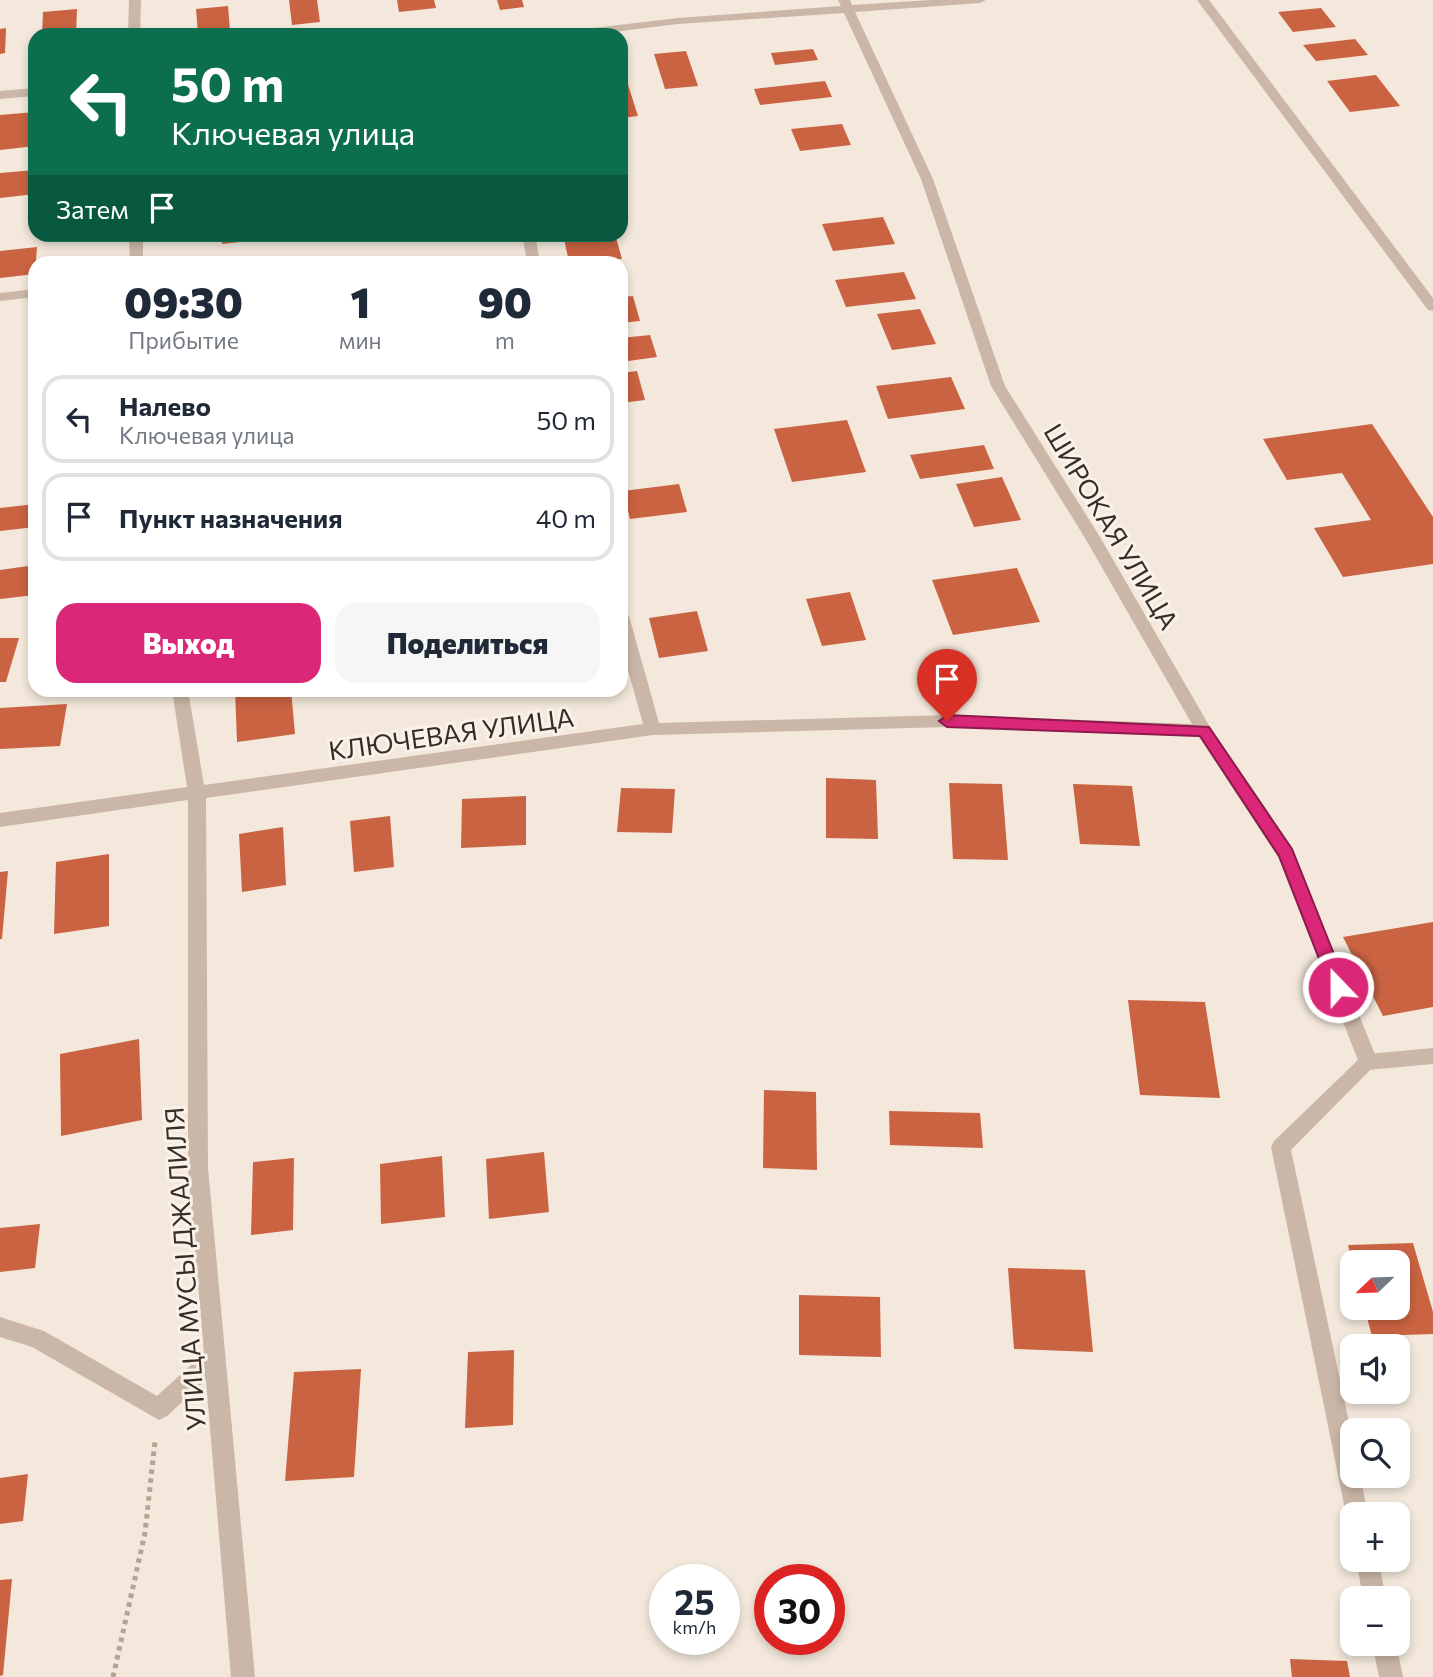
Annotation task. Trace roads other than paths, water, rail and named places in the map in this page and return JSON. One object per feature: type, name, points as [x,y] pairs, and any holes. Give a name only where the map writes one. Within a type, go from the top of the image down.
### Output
[{"type":"street","points":[[134,28],[135,0]]},
{"type":"street","points":[[619,28],[846,5],[979,0]]},
{"type":"street","points":[[1203,0],[1433,307]]},
{"type":"street","name":"ШИРОКАЯ УЛИЦА","points":[[846,5],[927,179],[998,386],[1092,537],[1204,731],[1286,854],[1368,1062]]},
{"type":"street","points":[[0,95],[28,93]]},
{"type":"street","points":[[0,297],[28,294]]},
{"type":"street","points":[[628,641],[653,729]]},
{"type":"street","name":"УЛИЦА МУСЫ ДЖАЛИЛЯ","points":[[181,697],[197,794],[198,1168],[243,1677]]},
{"type":"street","name":"КЛЮЧЕВАЯ УЛИЦА","points":[[0,820],[653,729],[947,721],[1204,731]]},
{"type":"street","points":[[1355,1502],[1281,1147],[1368,1062],[1433,1056]]},
{"type":"street","points":[[0,1327],[37,1338],[159,1409],[215,1357]]},
{"type":"street","points":[[1387,1656],[1391,1677]]}]
